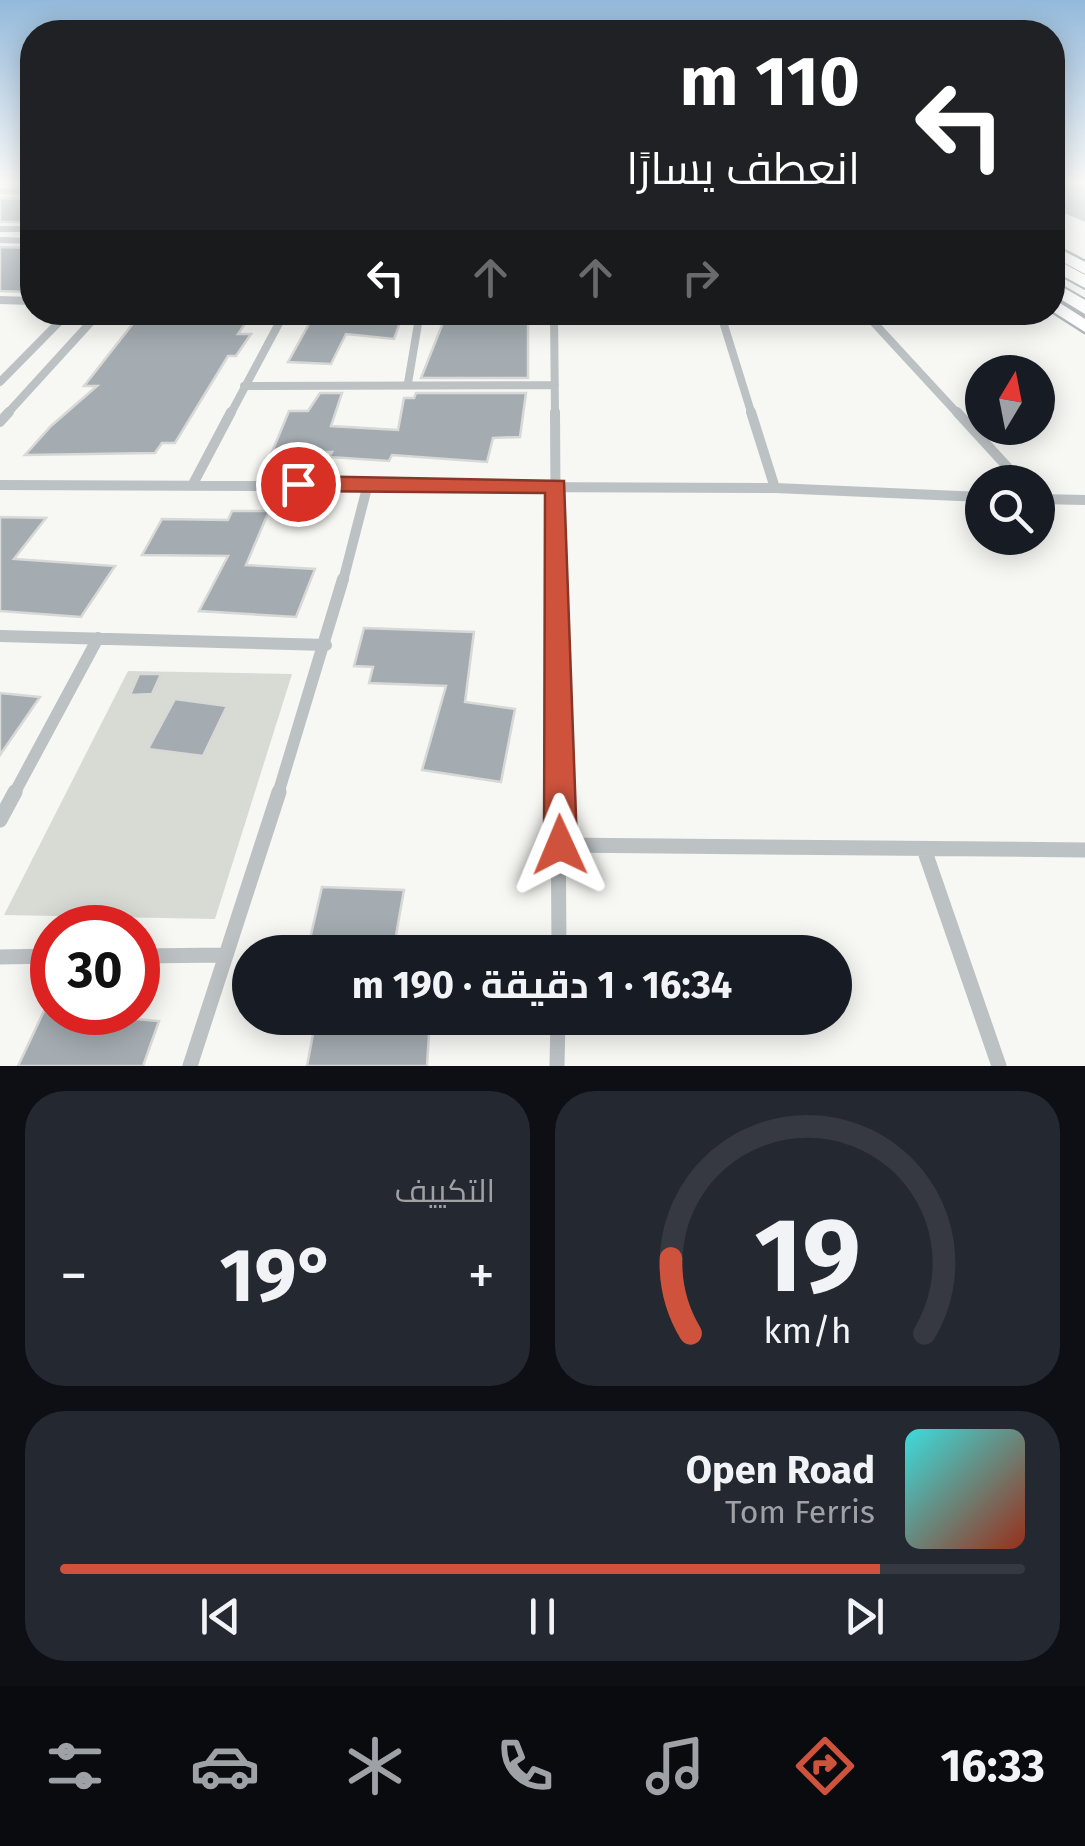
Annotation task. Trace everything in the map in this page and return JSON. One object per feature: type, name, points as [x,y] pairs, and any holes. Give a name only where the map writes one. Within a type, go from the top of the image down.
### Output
[{"type":"street","points":[[0,382],[56,325]]},
{"type":"street","points":[[0,422],[88,325]]},
{"type":"street","points":[[193,484],[278,325]]},
{"type":"street","points":[[408,383],[418,325]]},
{"type":"street","points":[[554,325],[559,935]]},
{"type":"street","points":[[724,325],[775,488]]},
{"type":"street","points":[[876,325],[1005,465]]},
{"type":"street","points":[[244,386],[555,385]]},
{"type":"street","points":[[190,1066],[326,645],[368,484]]},
{"type":"street","points":[[0,485],[775,488],[965,496]]},
{"type":"street","points":[[1055,499],[1085,500]]},
{"type":"street","points":[[0,636],[326,645]]},
{"type":"street","points":[[0,820],[98,638]]},
{"type":"street","points":[[560,845],[1085,850]]},
{"type":"street","points":[[924,849],[999,1066]]},
{"type":"street","points":[[160,956],[226,955]]},
{"type":"street","points":[[0,956],[30,956]]},
{"type":"street","points":[[557,1066],[558,1035]]},
{"type":"shaded area","points":[[128,671],[292,674],[215,919],[160,918],[160,905],[30,905],[30,915],[4,915]]},
{"type":"building","points":[[0,247],[20,248],[20,292],[0,291]]},
{"type":"building","points":[[132,325],[244,325],[238,334],[251,334],[236,356],[228,356],[175,443],[162,443],[155,453],[25,455],[97,386],[84,386]]},
{"type":"building","points":[[308,325],[399,325],[394,339],[346,334],[331,364],[288,362]]},
{"type":"building","points":[[442,325],[528,325],[528,378],[421,378]]},
{"type":"building","points":[[320,393],[342,393],[331,426],[398,430],[404,398],[414,398],[416,393],[526,393],[520,437],[493,438],[487,462],[392,455],[389,461],[329,457],[332,452],[272,452],[289,411],[308,411]]},
{"type":"building","points":[[232,511],[269,511],[246,565],[315,569],[296,617],[199,611],[228,556],[142,555],[162,519],[228,520]]},
{"type":"building","points":[[0,517],[46,518],[14,559],[115,566],[81,617],[0,611]]},
{"type":"building","points":[[364,628],[474,632],[465,702],[515,709],[501,782],[422,770],[446,686],[369,683],[373,667],[354,666]]},
{"type":"building","points":[[139,674],[161,674],[152,694],[130,695]]},
{"type":"building","points":[[0,693],[40,697],[0,755]]},
{"type":"building","points":[[175,699],[227,706],[203,756],[148,749]]},
{"type":"building","points":[[322,887],[404,890],[396,935],[311,935]]},
{"type":"building","points":[[33,1035],[154,1035],[143,1066],[18,1066]]},
{"type":"building","points":[[313,1035],[429,1035],[427,1066],[307,1066]]},
{"type":"route","points":[[298,484],[556,486],[560,845]]}]
